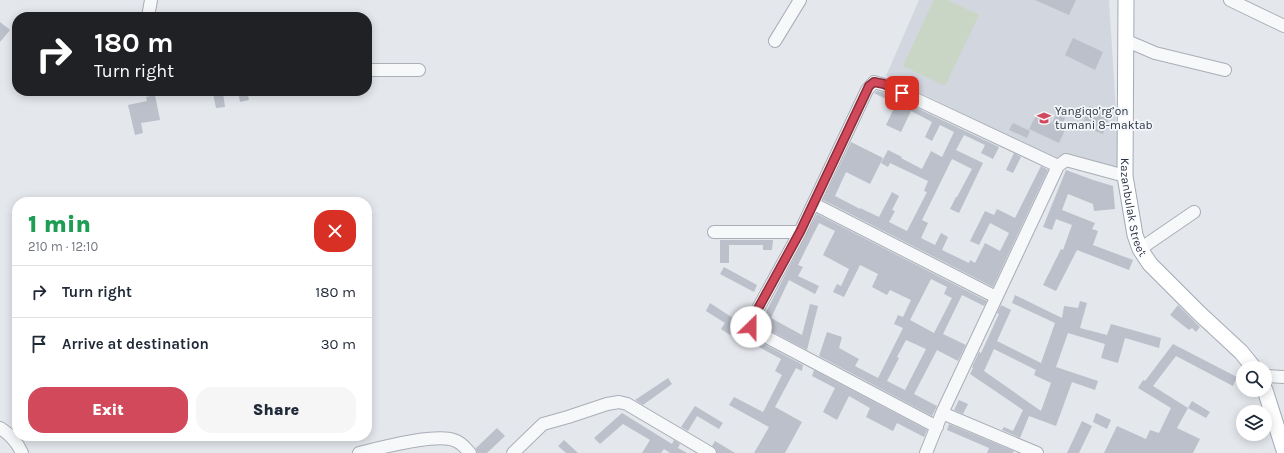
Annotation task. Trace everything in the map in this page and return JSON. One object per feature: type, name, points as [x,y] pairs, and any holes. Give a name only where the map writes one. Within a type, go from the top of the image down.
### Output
[{"type":"main road","name":"Kazanbulak Street","points":[[1126,0],[1127,41],[1125,176],[1135,235],[1140,249],[1150,264],[1241,352],[1248,361]]},
{"type":"main road","points":[[1267,397],[1284,450]]},
{"type":"street","points":[[149,12],[151,0]]},
{"type":"street","points":[[775,41],[800,0]]},
{"type":"street","points":[[1230,0],[1284,26]]},
{"type":"street","points":[[1127,41],[1155,54],[1225,70]]},
{"type":"street","points":[[372,70],[419,70]]},
{"type":"street","points":[[937,428],[759,334],[751,327],[754,316],[800,232],[867,90],[874,82],[888,86],[1058,166]]},
{"type":"street","points":[[926,453],[942,413],[1058,166],[1066,160],[1125,176]]},
{"type":"street","points":[[814,204],[996,297]]},
{"type":"street","points":[[1140,249],[1194,212]]},
{"type":"street","points":[[714,232],[800,232]]},
{"type":"street","points":[[1272,376],[1284,377]]},
{"type":"street","points":[[514,453],[543,424],[607,404],[619,402],[627,404],[710,453]]},
{"type":"street","points":[[942,413],[1037,453]]},
{"type":"street","points":[[0,428],[12,437]]},
{"type":"street","points":[[359,453],[409,442],[446,438],[457,441],[470,453]]},
{"type":"street","points":[[15,441],[22,453]]},
{"type":"shaded area","name":"Yangiqo’rg’on tumani 8-maktab","points":[[919,0],[1109,0],[1120,177],[1058,160],[886,76]]},
{"type":"green space","points":[[934,0],[948,0],[979,15],[945,86],[903,66]]},
{"type":"building","points":[[1035,0],[1076,0],[1069,15]]},
{"type":"building","points":[[0,22],[10,30],[0,42]]},
{"type":"building","points":[[1073,38],[1103,52],[1095,70],[1065,55]]},
{"type":"building","points":[[877,91],[885,93],[999,147],[993,159],[981,153],[985,145],[964,135],[956,150],[983,163],[959,213],[950,209],[972,169],[952,159],[922,220],[928,223],[921,238],[935,245],[941,233],[948,237],[942,250],[969,263],[970,260],[975,263],[985,243],[1000,251],[1009,233],[990,223],[979,245],[970,241],[985,211],[994,215],[997,209],[1015,218],[1041,166],[1048,170],[993,287],[823,200],[851,142],[883,158],[870,184],[846,172],[835,196],[879,217],[892,192],[899,196],[892,210],[895,211],[889,222],[907,231],[927,192],[924,191],[928,181],[890,163],[888,167],[881,163],[888,150],[922,169],[931,151],[942,157],[954,132],[940,125],[932,141],[925,137],[932,122],[911,111],[901,132],[886,125],[896,104],[874,93]]},
{"type":"building","points":[[155,96],[160,120],[141,123],[143,133],[135,135],[128,105],[147,101],[146,97]]},
{"type":"building","points":[[213,96],[223,96],[225,107],[216,108]]},
{"type":"building","points":[[239,96],[248,96],[249,100],[240,102]]},
{"type":"building","points":[[1061,105],[1069,109],[1061,127],[1065,130],[1059,143],[1029,129],[1036,115],[1052,123]]},
{"type":"building","points":[[1089,106],[1110,114],[1103,134],[1082,126]]},
{"type":"building","points":[[1013,123],[1030,131],[1027,138],[1009,130]]},
{"type":"building","points":[[1014,153],[1021,157],[1013,173],[1006,170]]},
{"type":"building","points":[[1066,170],[1113,186],[1115,209],[1094,211],[1093,204],[1068,194],[1062,210],[1095,223],[1092,229],[1098,231],[1093,245],[1133,260],[1129,270],[1077,250],[1056,291],[1043,285],[1061,249],[1063,250],[1072,225],[1056,219],[1052,230],[1043,227]]},
{"type":"building","points":[[817,214],[987,301],[984,306],[962,295],[943,334],[966,345],[958,361],[937,350],[914,394],[937,406],[932,416],[819,356],[827,332],[842,337],[839,348],[859,359],[855,366],[878,378],[903,328],[894,324],[898,315],[903,317],[911,300],[890,290],[887,295],[872,287],[878,274],[860,265],[844,297],[833,292],[837,284],[841,286],[849,269],[823,255],[835,231],[819,223],[798,265],[803,267],[798,276],[819,286],[815,294],[789,280],[771,318],[802,335],[810,304],[818,306],[807,350],[769,330],[769,328],[760,323]],"holes":[[[931,279],[947,287],[944,294],[952,298],[934,333],[910,320]],[[906,340],[926,349],[905,390],[887,381],[899,358],[897,357]]]},
{"type":"building","points":[[720,240],[773,240],[772,250],[763,250],[763,245],[729,245],[729,263],[720,263]]},
{"type":"building","points":[[724,267],[757,285],[754,292],[720,274]]},
{"type":"building","points":[[1015,295],[1062,318],[1064,306],[1078,308],[1080,301],[1087,303],[1080,328],[1107,335],[1111,324],[1161,338],[1159,348],[1125,338],[1118,363],[1101,358],[1105,344],[1068,333],[1056,367],[1098,381],[1095,390],[1072,382],[1056,426],[1029,416],[1020,438],[1002,430],[1004,427],[1013,431],[1023,410],[970,374],[979,352],[981,353],[999,314],[997,313],[1001,305],[1011,310],[997,341],[1041,363],[1055,323],[1012,303]],"holes":[[[994,349],[1036,370],[1034,375],[1051,383],[1041,411],[984,371]]]},
{"type":"building","points":[[710,303],[739,322],[730,335],[721,329],[725,323],[706,311]]},
{"type":"building","points":[[1178,305],[1200,327],[1196,332],[1192,328],[1189,330],[1170,315]]},
{"type":"building","points":[[762,343],[803,365],[802,371],[796,368],[775,407],[802,422],[785,453],[754,453],[769,427],[729,405],[734,397],[763,412],[782,375],[775,371],[781,359],[759,347]]},
{"type":"building","points":[[1173,344],[1236,376],[1233,386],[1176,356],[1153,386],[1188,408],[1177,428],[1200,439],[1193,453],[1104,453],[1117,426],[1146,439],[1150,430],[1159,433],[1171,408],[1138,388],[1143,380],[1145,381]]},
{"type":"building","points":[[814,370],[927,430],[924,437],[897,423],[893,431],[866,417],[870,408],[849,396],[837,420],[823,412],[835,388],[812,376]]},
{"type":"building","points":[[668,378],[672,384],[643,405],[635,400]]},
{"type":"building","points":[[959,400],[968,404],[963,414],[954,410]]},
{"type":"building","points":[[1192,401],[1210,412],[1206,418],[1188,408]]},
{"type":"building","points":[[695,406],[723,423],[719,429],[697,416],[688,431],[681,427]]},
{"type":"building","points":[[622,413],[672,444],[674,440],[680,444],[678,448],[687,453],[670,453],[664,449],[661,453],[642,453],[650,440],[623,424],[600,444],[594,438]]},
{"type":"building","points":[[1096,413],[1111,420],[1107,429],[1093,422]]},
{"type":"building","points":[[1082,421],[1092,426],[1079,453],[1067,453]]},
{"type":"building","points":[[949,424],[1014,451],[1013,453],[987,453],[989,448],[947,430]]},
{"type":"building","points":[[497,428],[505,436],[487,453],[477,453],[476,448]]},
{"type":"building","points":[[564,440],[578,453],[566,453],[558,446]]},
{"type":"building","points":[[715,441],[735,453],[717,453],[716,449],[712,446]]},
{"type":"place","name":"Yangiqo’rg’on tumani 8-maktab","points":[[1044,118]]},
{"type":"route","points":[[751,327],[754,316],[814,204],[869,86],[871,83],[878,82],[902,93]]}]
